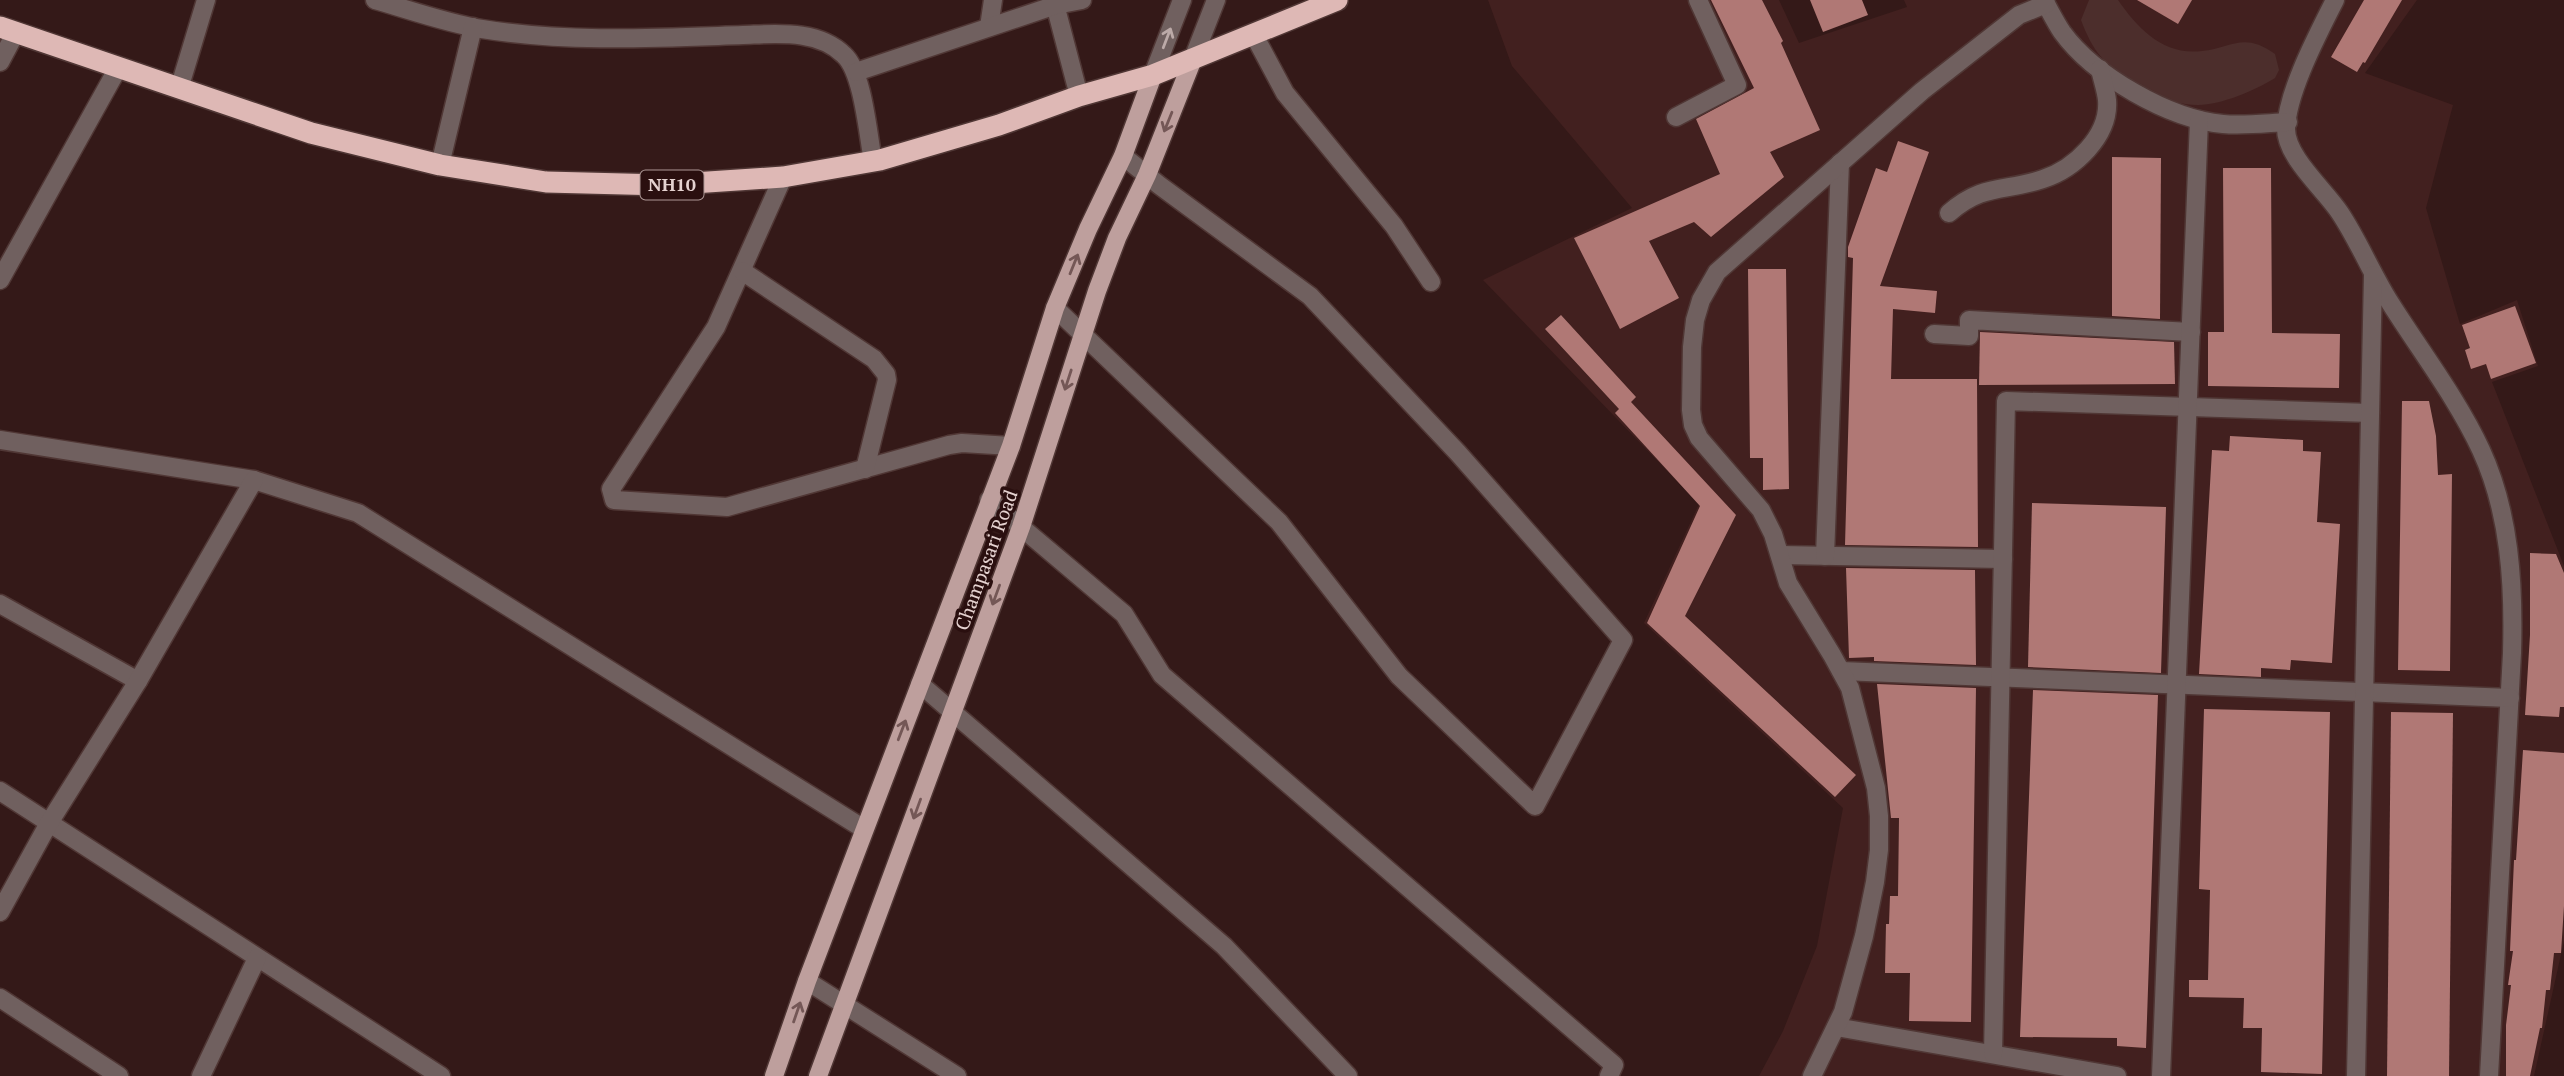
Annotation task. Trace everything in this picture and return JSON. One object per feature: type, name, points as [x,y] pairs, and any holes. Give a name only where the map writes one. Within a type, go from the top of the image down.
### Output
[{"type":"highway","name":"NH10","points":[[8,30],[312,133],[440,165],[546,182],[663,185],[783,177],[873,161],[999,125],[1079,96],[1153,75],[1337,0]]},
{"type":"main road","name":"Champasari Road","points":[[818,1076],[1021,527],[1082,334],[1117,238],[1147,175],[1193,59]]},
{"type":"main road","name":"Champasari Road","points":[[774,1076],[807,981],[1011,446],[1055,308],[1088,229],[1123,156],[1153,75]]},
{"type":"street","points":[[179,89],[206,0]]},
{"type":"street","points":[[374,0],[473,27],[529,35],[613,40],[783,34],[821,40],[845,56],[856,72],[873,161]]},
{"type":"street","points":[[989,27],[993,0]]},
{"type":"street","points":[[856,72],[1057,3],[1082,0]]},
{"type":"street","points":[[1153,75],[1182,0]]},
{"type":"street","points":[[1193,59],[1216,0]]},
{"type":"street","points":[[1676,117],[1737,85],[1698,0]]},
{"type":"street","points":[[2334,0],[2300,78],[2286,129],[2295,155],[2340,213],[2373,275],[2468,423],[2494,487],[2507,538],[2513,605],[2510,698],[2489,1076]]},
{"type":"street","points":[[1812,1076],[1843,1012],[1858,958],[1880,850],[1880,816],[1863,730],[1850,688],[1788,583],[1780,555],[1761,510],[1699,438],[1693,425],[1692,360],[1695,320],[1708,284],[1717,272],[1922,91],[2019,15],[2045,2],[2063,33],[2100,69],[2125,87],[2159,105],[2199,120],[2225,124],[2288,122]]},
{"type":"street","points":[[1057,3],[1079,96]]},
{"type":"street","points":[[440,165],[473,27]]},
{"type":"street","points":[[0,62],[8,30]]},
{"type":"street","points":[[1254,35],[1285,93],[1394,226],[1430,282]]},
{"type":"street","points":[[0,280],[118,68]]},
{"type":"street","points":[[1949,213],[1964,200],[1980,193],[2044,179],[2069,167],[2090,147],[2106,115],[2107,100],[2100,69]]},
{"type":"street","points":[[2161,1076],[2199,120]]},
{"type":"street","points":[[1055,308],[1279,522],[1399,676],[1535,806],[1623,640],[1458,453],[1310,296],[1123,156]]},
{"type":"street","points":[[1825,556],[1840,163]]},
{"type":"street","points":[[783,177],[709,339],[611,489],[614,500],[727,507],[956,444],[1011,446]]},
{"type":"street","points":[[742,271],[874,359],[886,373],[887,380],[865,469]]},
{"type":"street","points":[[2356,1076],[2373,275]]},
{"type":"street","points":[[1934,334],[1969,336],[1969,320],[2191,332]]},
{"type":"street","points":[[1993,1054],[2006,401],[2370,413]]},
{"type":"street","points":[[0,440],[254,480],[358,513],[864,830]]},
{"type":"street","points":[[0,912],[49,823],[138,681],[254,480]]},
{"type":"street","points":[[989,500],[1124,614],[1162,675],[1615,1065],[1609,1076]]},
{"type":"street","points":[[1780,555],[2003,559]]},
{"type":"street","points":[[0,604],[138,681]]},
{"type":"street","points":[[1841,671],[2510,698]]},
{"type":"street","points":[[920,684],[1224,946],[1348,1076]]},
{"type":"street","points":[[0,791],[441,1076]]},
{"type":"street","points":[[201,1076],[257,958]]},
{"type":"street","points":[[807,981],[957,1076]]},
{"type":"street","points":[[0,998],[119,1076]]},
{"type":"street","points":[[1836,1027],[2117,1076]]},
{"type":"shaded area","points":[[1488,0],[1779,0],[1799,43],[1907,7],[1904,0],[2417,0],[2365,73],[2453,105],[2426,208],[2460,324],[2517,300],[2538,366],[2492,382],[2564,566],[2564,941],[2534,1076],[1759,1076],[1783,1031],[1817,946],[1843,808],[1644,623],[1699,504],[1483,280],[1632,208],[1512,66]]},
{"type":"shaded area","points":[[2089,0],[2118,0],[2143,30],[2164,45],[2176,49],[2202,51],[2238,43],[2255,43],[2275,54],[2279,70],[2275,78],[2267,83],[2217,102],[2185,104],[2159,97],[2133,84],[2098,54],[2081,20]]},
{"type":"building","points":[[1711,0],[1762,0],[1783,41],[1781,43],[1820,130],[1770,152],[1784,177],[1711,237],[1694,222],[1649,241],[1679,298],[1620,329],[1574,238],[1720,174],[1696,119],[1754,88]]},
{"type":"building","points":[[1810,0],[1862,0],[1868,15],[1823,32]]},
{"type":"building","points":[[2137,0],[2192,0],[2178,24]]},
{"type":"building","points":[[2364,0],[2402,0],[2357,72],[2331,57]]},
{"type":"building","points":[[1898,141],[1929,152],[1880,286],[1937,291],[1935,313],[1893,309],[1891,379],[1977,379],[1978,547],[1845,545],[1853,258],[1848,257],[1848,247],[1876,168],[1887,172]]},
{"type":"building","points":[[2112,157],[2161,158],[2160,319],[2112,316]]},
{"type":"building","points":[[2223,168],[2271,168],[2272,333],[2340,334],[2339,388],[2208,386],[2208,332],[2224,332]]},
{"type":"building","points":[[1748,269],[1786,269],[1789,489],[1763,490],[1763,458],[1750,458]]},
{"type":"building","points":[[2515,306],[2536,363],[2491,379],[2486,364],[2471,369],[2465,350],[2470,348],[2462,325]]},
{"type":"building","points":[[1561,315],[1636,397],[1631,402],[1736,515],[1685,616],[1856,775],[1835,797],[1647,623],[1700,506],[1615,413],[1619,409],[1545,329]]},
{"type":"building","points":[[1980,332],[2174,342],[2175,384],[1979,385]]},
{"type":"building","points":[[2402,401],[2429,401],[2436,436],[2438,475],[2452,474],[2450,671],[2398,670]]},
{"type":"building","points":[[2230,436],[2303,440],[2303,451],[2321,452],[2317,522],[2340,524],[2332,663],[2291,660],[2290,670],[2261,668],[2261,677],[2199,674],[2212,450],[2229,451]]},
{"type":"building","points":[[2032,503],[2166,507],[2161,673],[2028,667]]},
{"type":"building","points":[[2530,553],[2556,554],[2564,573],[2564,707],[2560,707],[2559,717],[2525,715],[2530,635]]},
{"type":"building","points":[[1846,568],[1975,570],[1976,665],[1874,661],[1874,657],[1849,658]]},
{"type":"building","points":[[1877,684],[1976,688],[1971,1022],[1909,1021],[1910,973],[1885,973],[1886,924],[1889,924],[1890,896],[1898,896],[1899,818],[1891,818]]},
{"type":"building","points":[[2033,690],[2158,695],[2146,1048],[2117,1046],[2117,1038],[2020,1037]]},
{"type":"building","points":[[2204,709],[2330,712],[2322,1074],[2261,1072],[2262,1028],[2243,1028],[2244,998],[2189,997],[2189,980],[2208,980],[2210,890],[2199,889]]},
{"type":"building","points":[[2391,712],[2453,713],[2449,1076],[2387,1076]]},
{"type":"building","points":[[2523,750],[2564,753],[2564,906],[2561,953],[2554,953],[2550,990],[2546,990],[2542,1028],[2530,1076],[2506,1076],[2506,1025],[2511,985],[2508,985],[2513,951],[2510,951],[2514,860]]}]
